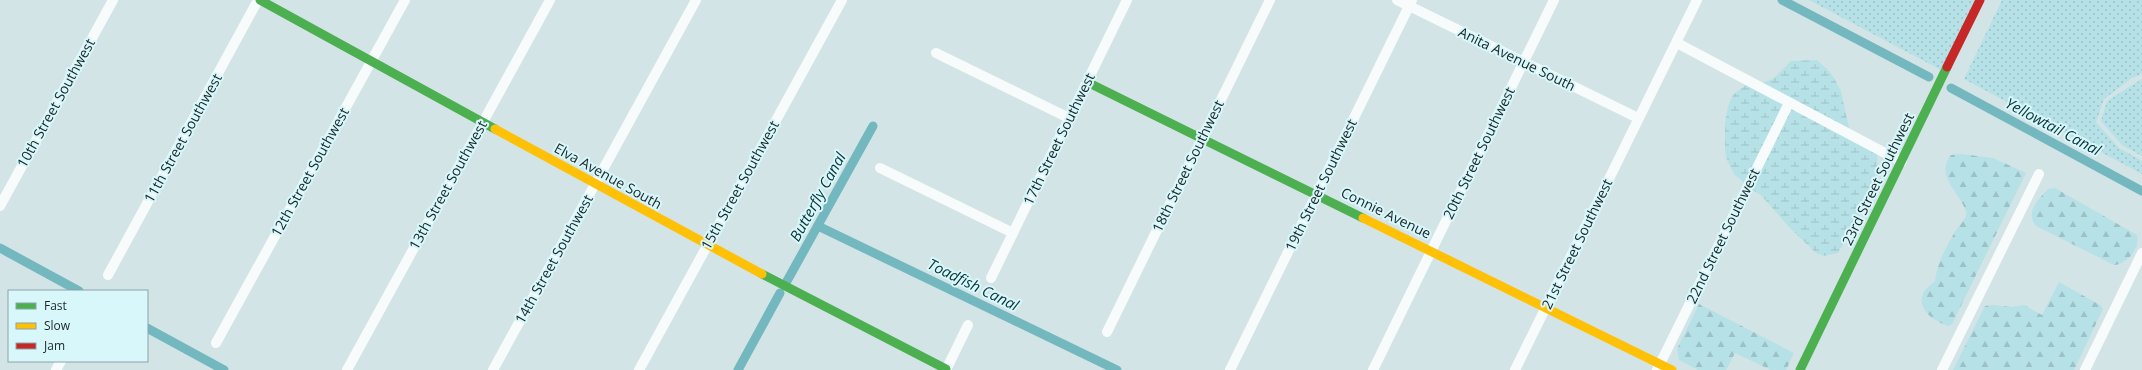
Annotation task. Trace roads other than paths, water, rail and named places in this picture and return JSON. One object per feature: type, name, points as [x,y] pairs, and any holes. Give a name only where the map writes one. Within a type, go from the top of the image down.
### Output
[{"type":"street","name":"10th Street Southwest","points":[[0,206],[113,0]]},
{"type":"street","name":"Elva Avenue South","points":[[259,0],[706,246],[946,370]]},
{"type":"street","name":"11th Street Southwest","points":[[108,275],[259,0]]},
{"type":"street","name":"12th Street Southwest","points":[[216,343],[370,61],[405,0]]},
{"type":"street","name":"13th Street Southwest","points":[[346,370],[550,0]]},
{"type":"street","name":"14th Street Southwest","points":[[492,370],[696,0]]},
{"type":"street","name":"15th Street Southwest","points":[[639,370],[842,0]]},
{"type":"street","name":"18th Street Southwest","points":[[1107,332],[1270,0]]},
{"type":"street","name":"Anita Avenue South","points":[[1397,0],[1410,3],[1524,63],[1638,118]]},
{"type":"street","name":"20th Street Southwest","points":[[1373,370],[1554,0]]},
{"type":"street","points":[[1697,0],[1677,43],[1902,162]]},
{"type":"street","name":"23rd Street Southwest","points":[[1800,370],[1980,0]]},
{"type":"street","name":"17th Street Southwest","points":[[990,278],[1087,82],[1124,1]]},
{"type":"street","name":"19th Street Southwest","points":[[1230,370],[1410,3]]},
{"type":"street","name":"21st Street Southwest","points":[[1515,370],[1638,118],[1677,43]]},
{"type":"street","points":[[936,53],[1069,118]]},
{"type":"street","name":"Connie Avenue","points":[[1087,82],[1546,308],[1659,367],[1672,370]]},
{"type":"street","name":"22nd Street Southwest","points":[[1659,367],[1789,103]]},
{"type":"street","points":[[880,168],[1012,233]]},
{"type":"street","points":[[1942,370],[2039,174]]},
{"type":"street","points":[[2085,370],[2142,253]]},
{"type":"street","points":[[946,370],[968,325]]},
{"type":"waterway","name":"Yellowtail Canal","points":[[1782,0],[1929,77]]},
{"type":"waterway","name":"Yellowtail Canal","points":[[1951,88],[2142,191]]},
{"type":"waterway","name":"Butterfly Canal","points":[[787,281],[873,126]]},
{"type":"waterway","name":"Toadfish Canal","points":[[818,226],[1117,370]]},
{"type":"waterway","points":[[0,248],[77,290]]},
{"type":"waterway","name":"Butterfly Canal","points":[[738,370],[780,293]]},
{"type":"waterway","points":[[148,329],[224,370]]}]
